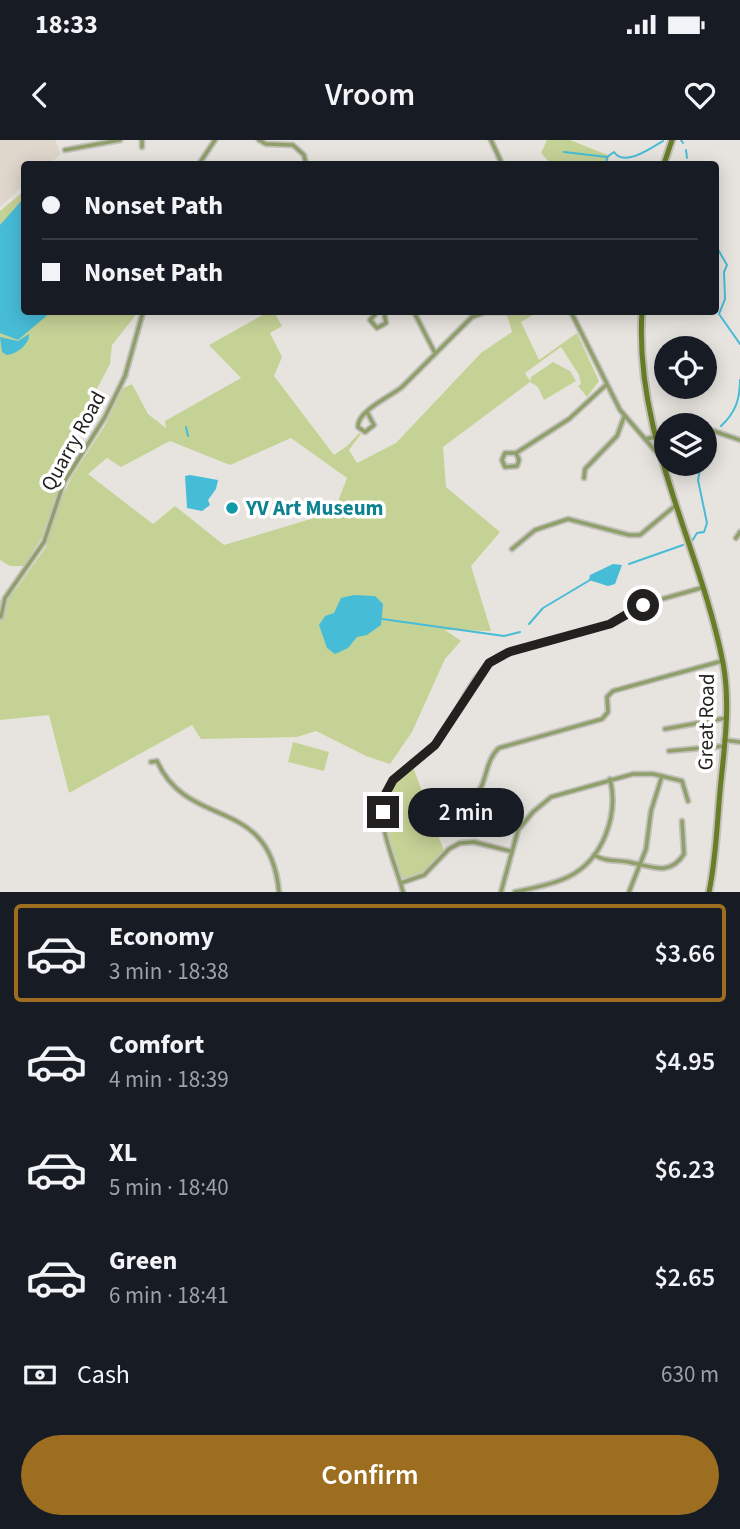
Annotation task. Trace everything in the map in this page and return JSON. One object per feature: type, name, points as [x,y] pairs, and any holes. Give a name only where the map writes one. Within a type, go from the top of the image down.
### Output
[{"type":"main road","points":[[665,161],[672,140]]},
{"type":"main road","name":"Great Road","points":[[642,315],[644,376],[654,432]]},
{"type":"main road","name":"Great Road","points":[[667,476],[722,661],[726,718],[709,892]]},
{"type":"street","points":[[65,150],[120,140]]},
{"type":"street","points":[[142,140],[142,147]]},
{"type":"street","points":[[201,161],[215,140]]},
{"type":"street","points":[[259,140],[266,144],[293,145],[304,155],[305,161]]},
{"type":"street","points":[[491,140],[501,161]]},
{"type":"street","name":"Quarry Road","points":[[1,617],[5,598],[42,546],[67,477],[95,434],[125,376],[142,315]]},
{"type":"street","points":[[374,315],[370,320],[377,328],[386,323],[385,315]]},
{"type":"street","points":[[416,315],[435,353]]},
{"type":"street","points":[[368,412],[374,425],[365,432],[359,428],[357,421],[368,412],[402,387],[475,315]]},
{"type":"street","points":[[572,315],[624,417],[654,449]]},
{"type":"street","points":[[516,453],[518,465],[506,467],[502,462],[503,454],[516,453],[573,416],[606,385]]},
{"type":"street","points":[[584,478],[585,469],[617,436],[624,417]]},
{"type":"street","points":[[717,432],[740,440]]},
{"type":"street","points":[[639,435],[654,438]]},
{"type":"street","points":[[512,549],[535,530],[568,519],[629,535],[640,535],[676,505]]},
{"type":"street","points":[[736,538],[740,532]]},
{"type":"street","points":[[403,892],[383,817],[386,793],[400,774],[435,745],[489,663],[503,654],[610,624],[649,603],[701,588]]},
{"type":"street","points":[[474,797],[481,790],[491,759],[499,748],[602,719],[608,712],[607,697],[613,691],[722,661]]},
{"type":"street","points":[[665,729],[726,718]]},
{"type":"street","points":[[669,751],[740,742]]},
{"type":"street","points":[[151,762],[157,761],[170,783],[184,797],[232,817],[253,831],[272,858],[279,892]]},
{"type":"street","points":[[501,892],[510,851],[521,825],[541,804],[567,790],[638,773],[662,776],[684,783],[688,801]]},
{"type":"street","points":[[629,892],[647,846],[651,811],[662,776]]},
{"type":"street","points":[[515,892],[567,877],[594,855],[613,812],[610,779]]},
{"type":"street","points":[[594,855],[610,862],[659,870],[681,859],[685,847],[682,821]]},
{"type":"street","points":[[401,883],[424,875],[449,849],[460,843],[474,842],[510,851]]},
{"type":"shaded area","points":[[0,140],[55,140],[61,154],[53,161],[21,161],[21,188],[0,207]]},
{"type":"green space","points":[[547,140],[570,140],[610,156],[608,161],[548,161],[541,153]]},
{"type":"green space","points":[[21,194],[21,315],[136,315],[112,345],[110,364],[72,436],[84,444],[62,479],[42,537],[24,566],[10,566],[0,560],[0,211]]},
{"type":"green space","points":[[263,315],[276,315],[282,326],[270,333],[282,357],[274,376],[334,455],[361,434],[349,450],[357,463],[396,443],[481,353],[512,332],[507,315],[533,315],[521,322],[539,360],[577,333],[599,381],[587,397],[578,386],[581,384],[579,375],[561,347],[525,373],[530,381],[531,377],[553,362],[570,371],[576,381],[544,400],[538,387],[530,382],[443,447],[446,487],[500,532],[471,566],[491,631],[445,630],[461,641],[445,659],[412,732],[390,764],[366,756],[316,731],[297,737],[201,739],[192,725],[69,793],[49,715],[0,720],[0,601],[7,589],[13,593],[46,547],[53,517],[72,476],[104,427],[123,388],[132,384],[148,414],[166,428],[165,421],[241,378],[209,345]],"holes":[[[291,438],[347,478],[334,512],[224,545],[175,506],[153,524],[88,474],[107,458],[121,467],[170,441],[230,465]]]},
{"type":"green space","points":[[293,742],[329,752],[324,771],[288,762]]},
{"type":"green space","points":[[413,767],[444,851],[424,873],[405,880],[386,818],[391,792],[399,779]]},
{"type":"water","points":[[21,201],[21,315],[47,315],[18,340],[0,333],[0,225]]},
{"type":"water","points":[[29,334],[25,345],[19,351],[7,355],[2,352],[0,337],[18,341]]},
{"type":"water","points":[[185,476],[218,480],[216,489],[208,500],[210,505],[202,511],[187,508]]},
{"type":"water","points":[[613,564],[622,565],[615,584],[608,586],[589,580],[590,575]]},
{"type":"water","points":[[354,595],[375,596],[383,604],[381,625],[367,635],[357,637],[348,648],[335,654],[327,648],[319,625],[325,616],[334,613],[341,598]]},
{"type":"waterway","points":[[564,152],[607,157],[614,152],[624,158],[644,152],[663,141]]},
{"type":"waterway","points":[[686,150],[687,158]]},
{"type":"waterway","points":[[719,251],[727,265],[724,272],[725,299],[719,314]]},
{"type":"waterway","points":[[719,314],[740,344]]},
{"type":"waterway","points":[[721,426],[736,406],[740,380]]},
{"type":"waterway","points":[[186,427],[188,436]]},
{"type":"waterway","points":[[692,541],[697,533],[704,532],[707,523],[699,476]]},
{"type":"waterway","points":[[629,564],[683,545]]},
{"type":"waterway","points":[[529,624],[543,608],[590,580]]},
{"type":"waterway","points":[[382,619],[504,636],[520,632]]},
{"type":"place","name":"YV Art Museum","points":[[232,508]]},
{"type":"route","points":[[383,812],[383,802],[393,780],[435,745],[489,663],[509,652],[610,624],[643,605]]}]
